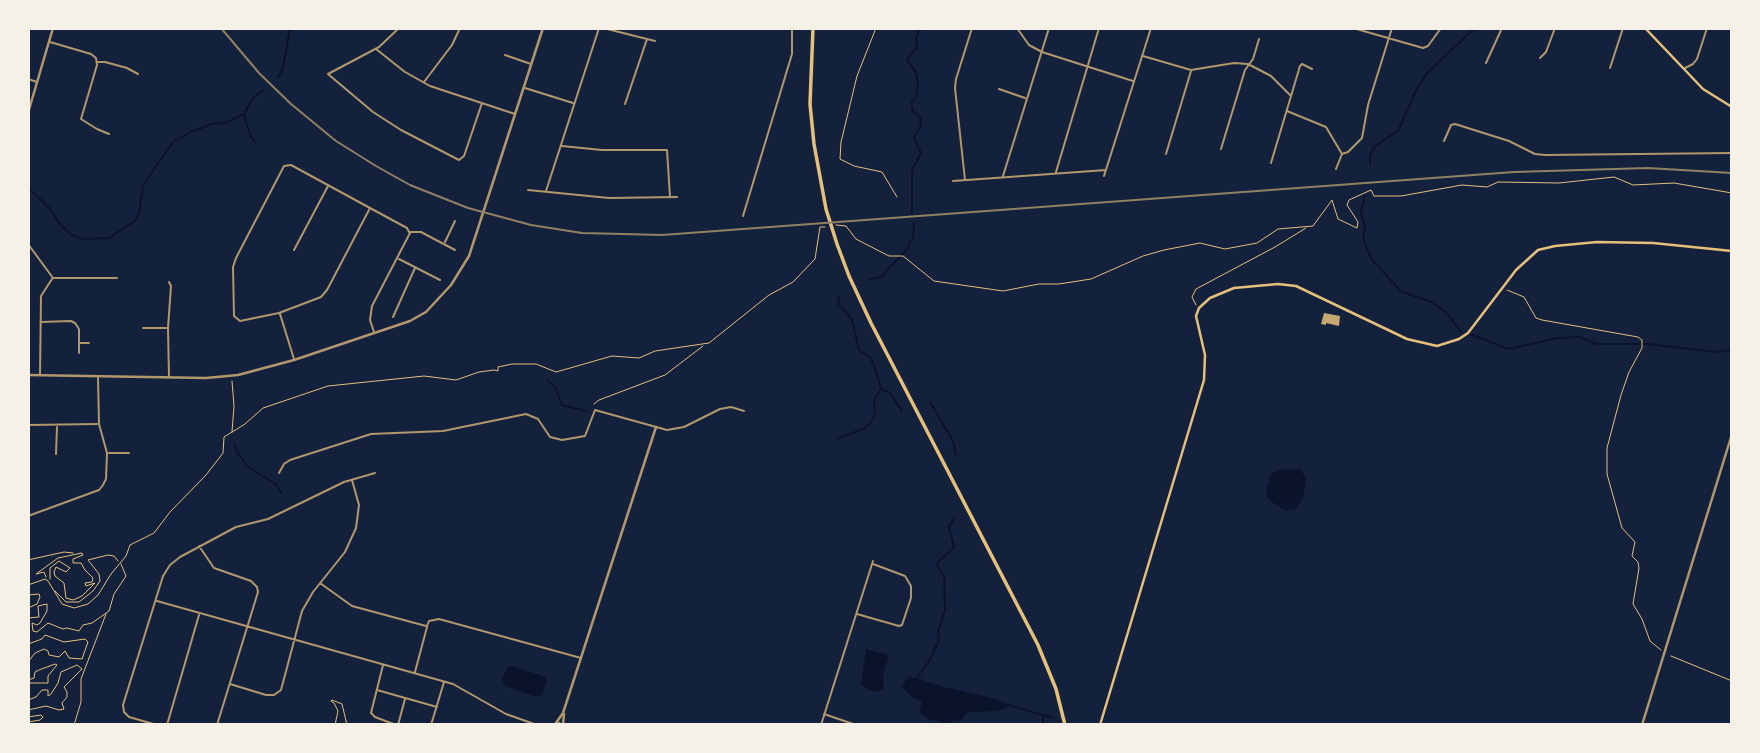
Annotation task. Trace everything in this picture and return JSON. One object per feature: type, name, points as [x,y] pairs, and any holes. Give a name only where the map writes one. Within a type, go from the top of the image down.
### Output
[{"type":"main road","points":[[813,28],[810,104],[814,144],[826,209],[849,276],[1038,645],[1056,689],[1065,725]]},
{"type":"main road","points":[[1647,30],[1703,89],[1732,107]]},
{"type":"main road","points":[[1100,725],[1204,380],[1205,355],[1196,321],[1199,308],[1219,293],[1234,288],[1289,284],[1303,288],[1407,339],[1437,346],[1459,340],[1468,333],[1501,289],[1530,255],[1538,250],[1597,242],[1653,243],[1732,251]]},
{"type":"street","points":[[28,113],[53,28]]},
{"type":"street","points":[[399,28],[375,49],[328,74],[373,112],[459,160],[464,156],[482,103]]},
{"type":"street","points":[[424,82],[452,45],[460,28]]},
{"type":"street","points":[[28,375],[232,375],[294,360],[410,321],[426,312],[451,285],[468,256],[543,28]]},
{"type":"street","points":[[546,191],[601,28],[655,41]]},
{"type":"street","points":[[743,216],[792,54],[792,28]]},
{"type":"street","points":[[965,180],[955,88],[972,28]]},
{"type":"street","points":[[1017,28],[1029,45],[1042,52],[1134,81]]},
{"type":"street","points":[[1003,176],[1049,28]]},
{"type":"street","points":[[1055,173],[1099,28]]},
{"type":"street","points":[[1104,177],[1151,28]]},
{"type":"street","points":[[1353,28],[1426,48],[1441,28]]},
{"type":"street","points":[[1342,153],[1348,152],[1362,138],[1368,105],[1392,28]]},
{"type":"street","points":[[1486,63],[1502,28]]},
{"type":"street","points":[[1540,58],[1546,52],[1555,28]]},
{"type":"street","points":[[1611,68],[1623,28]]},
{"type":"street","points":[[1683,69],[1693,64],[1696,59],[1707,28]]},
{"type":"street","points":[[1647,30],[1653,29]]},
{"type":"street","points":[[625,104],[647,39]]},
{"type":"street","points":[[1221,149],[1248,64],[1253,59],[1259,39]]},
{"type":"street","points":[[49,42],[91,54],[97,62]]},
{"type":"street","points":[[375,49],[405,72],[424,82],[515,114]]},
{"type":"street","points":[[505,55],[532,64]]},
{"type":"street","points":[[1143,56],[1191,70],[1234,62],[1248,64],[1271,76],[1290,94]]},
{"type":"street","points":[[97,62],[127,68],[138,74]]},
{"type":"street","points":[[97,62],[81,119],[109,134]]},
{"type":"street","points":[[1271,163],[1301,64],[1312,69]]},
{"type":"street","points":[[1166,153],[1191,70]]},
{"type":"street","points":[[28,79],[38,82]]},
{"type":"street","points":[[524,88],[574,104]]},
{"type":"street","points":[[999,89],[1026,98]]},
{"type":"street","points":[[1287,110],[1326,127],[1342,153]]},
{"type":"street","points":[[1444,141],[1451,125],[1455,124],[1502,138],[1535,154],[1732,153]]},
{"type":"street","points":[[561,146],[602,150],[667,150],[670,197]]},
{"type":"street","points":[[1336,169],[1342,153]]},
{"type":"street","points":[[370,208],[324,293],[316,300],[279,313],[240,321],[234,316],[233,267],[287,164],[328,185],[407,228],[410,232],[421,232],[455,250]]},
{"type":"street","points":[[953,181],[1107,170]]},
{"type":"street","points":[[294,250],[328,185]]},
{"type":"street","points":[[528,190],[610,198],[677,197]]},
{"type":"street","points":[[444,243],[455,221]]},
{"type":"street","points":[[374,333],[370,320],[372,306],[410,232]]},
{"type":"street","points":[[28,244],[53,278]]},
{"type":"street","points":[[398,258],[439,280]]},
{"type":"street","points":[[393,317],[415,268]]},
{"type":"street","points":[[53,278],[117,278]]},
{"type":"street","points":[[40,375],[41,296],[53,278]]},
{"type":"street","points":[[169,282],[169,377]]},
{"type":"street","points":[[279,313],[294,360]]},
{"type":"street","points":[[40,322],[75,323],[79,330],[79,353]]},
{"type":"street","points":[[143,328],[168,328]]},
{"type":"street","points":[[79,343],[89,343]]},
{"type":"street","points":[[28,516],[99,490],[106,479],[107,453],[99,424],[98,376]]},
{"type":"street","points":[[279,472],[290,460],[359,437],[435,432],[526,414],[537,418],[552,439],[562,440],[581,438],[587,433],[595,410],[667,430],[684,427],[731,407],[744,411]]},
{"type":"street","points":[[28,425],[99,424]]},
{"type":"street","points":[[56,454],[57,426]]},
{"type":"street","points":[[156,601],[415,672],[469,691],[513,717],[538,725],[563,725],[563,713],[656,427]]},
{"type":"street","points":[[1642,725],[1732,434]]},
{"type":"street","points":[[107,453],[129,453]]},
{"type":"street","points":[[157,725],[129,717],[123,707],[163,576],[170,565],[236,527],[268,519],[352,479],[375,473]]},
{"type":"street","points":[[230,684],[266,695],[277,694],[282,686],[302,611],[345,552],[356,528],[359,505],[352,479]]},
{"type":"street","points":[[199,546],[214,568],[256,584],[258,592],[217,725]]},
{"type":"street","points":[[821,725],[824,714],[872,562],[900,572],[909,580],[911,598],[902,625],[895,627],[856,613]]},
{"type":"street","points":[[320,583],[352,607],[427,626]]},
{"type":"street","points":[[167,725],[199,613]]},
{"type":"street","points":[[415,672],[429,621],[439,620],[581,658]]},
{"type":"street","points":[[384,664],[371,713],[397,725],[405,698]]},
{"type":"street","points":[[431,725],[444,681]]},
{"type":"street","points":[[376,690],[437,707]]},
{"type":"street","points":[[552,724],[563,713]]},
{"type":"street","points":[[824,714],[856,725]]},
{"type":"path","points":[[876,28],[857,76],[841,142],[840,159],[854,166],[882,172],[897,197]]},
{"type":"path","points":[[839,225],[846,226],[856,239],[889,257],[903,256],[934,281],[1003,291],[1091,279],[1143,256],[1200,243],[1225,248],[1257,243],[1278,229],[1313,226],[1332,200],[1338,219],[1357,228],[1358,222],[1347,205],[1349,200],[1359,197],[1365,191],[1370,191],[1374,196],[1401,196],[1462,185],[1487,187],[1498,182],[1559,183],[1614,177],[1633,186],[1674,183],[1732,193]]},
{"type":"path","points":[[1199,308],[1192,297],[1196,289],[1283,243],[1308,226]]},
{"type":"path","points":[[595,410],[594,405],[599,400],[665,374],[769,295],[793,282],[815,259],[820,227]]},
{"type":"path","points":[[1501,289],[1516,292],[1524,298],[1536,318],[1638,337],[1642,340],[1642,348],[1621,395],[1607,449],[1607,474],[1622,528],[1635,542],[1632,556],[1638,562],[1639,568],[1633,604],[1643,619],[1650,641],[1664,653],[1732,681]]},
{"type":"path","points":[[45,579],[57,599],[66,606],[74,608],[88,604],[98,595],[111,573],[126,556],[130,545],[154,533],[170,512],[206,475],[223,453],[225,437],[263,408],[328,386],[424,376],[456,380],[479,372],[498,371],[498,367],[512,364],[536,364],[556,373],[612,356],[639,358],[655,351],[706,344]]},
{"type":"path","points":[[232,375],[232,432]]},
{"type":"path","points":[[28,560],[64,552],[76,554]]},
{"type":"path","points":[[45,579],[45,573],[37,573],[60,556],[83,554],[73,559],[73,563],[81,563],[93,578],[92,582],[85,583],[88,587],[95,583],[92,589],[75,599],[66,598],[64,583],[54,572],[56,567],[66,572],[70,568],[59,561],[50,568],[48,581]]},
{"type":"path","points":[[53,589],[66,603],[79,602],[93,591],[100,581],[99,573],[88,561],[113,555],[127,575],[114,592],[81,679],[81,702],[74,725]]},
{"type":"path","points":[[28,585],[45,579]]},
{"type":"path","points":[[28,595],[36,593],[40,597],[37,604],[28,609],[28,617],[39,617],[38,606],[47,604],[47,611],[40,623],[37,625],[32,622],[33,631],[37,632],[48,623],[79,631],[82,625],[92,624],[107,612]]},
{"type":"path","points":[[28,644],[45,635],[69,643],[85,639],[88,642],[82,659],[69,658],[63,651],[63,655],[59,657],[49,655],[44,649],[32,656],[28,662],[28,670]]},
{"type":"path","points":[[55,664],[57,666],[48,676],[48,683],[28,682],[34,678],[35,671],[55,664]]},
{"type":"path","points":[[28,700],[45,690],[49,691],[48,695],[51,694],[61,672],[77,665],[82,669],[64,687],[67,692],[62,703],[64,709],[46,706],[28,710]]},
{"type":"path","points":[[28,688],[28,692]]},
{"type":"path","points":[[335,725],[338,711],[332,700],[342,704],[347,725]]},
{"type":"path","points":[[28,717],[43,717],[28,722]]},
{"type":"water","points":[[1300,469],[1306,478],[1303,498],[1296,509],[1286,511],[1267,497],[1266,489],[1271,474],[1279,470]]},
{"type":"water","points":[[866,649],[889,655],[883,676],[884,689],[879,692],[861,685]]},
{"type":"water","points":[[508,667],[546,677],[542,695],[536,697],[505,686],[502,679]]},
{"type":"water","points":[[909,676],[997,699],[1008,705],[997,711],[970,712],[965,714],[962,720],[949,724],[928,719],[919,712],[922,702],[910,696],[902,686]]},
{"type":"building","points":[[1324,313],[1340,316],[1339,326],[1321,324]]},
{"type":"waterway","points":[[278,77],[283,68],[290,28]]},
{"type":"waterway","points":[[912,213],[912,170],[921,153],[914,138],[921,126],[920,117],[912,110],[918,85],[916,73],[907,59],[917,47],[916,36],[921,28]]},
{"type":"waterway","points":[[1370,165],[1370,155],[1375,146],[1398,131],[1416,90],[1428,72],[1475,28]]},
{"type":"waterway","points":[[28,190],[50,209],[70,234],[82,239],[109,238],[135,221],[139,214],[143,185],[173,142],[191,132],[212,124],[225,123],[244,114],[253,98],[263,90]]},
{"type":"waterway","points":[[244,115],[255,142]]},
{"type":"waterway","points":[[1365,196],[1361,212],[1365,228],[1363,239],[1372,260],[1402,292],[1432,302],[1448,314],[1461,332]]},
{"type":"waterway","points":[[869,279],[881,277],[907,249],[913,237],[914,223]]},
{"type":"waterway","points":[[840,295],[838,303],[852,320],[859,350],[870,357],[881,389],[890,393],[902,411]]},
{"type":"waterway","points":[[1470,334],[1508,349],[1558,338],[1580,337],[1596,344],[1648,344],[1715,352],[1732,350]]},
{"type":"waterway","points":[[548,381],[556,388],[562,405],[586,411]]},
{"type":"waterway","points":[[836,439],[870,424],[875,414],[874,400],[881,389]]},
{"type":"waterway","points":[[930,402],[953,441],[956,454]]},
{"type":"waterway","points":[[234,444],[247,466],[277,485],[281,493]]},
{"type":"waterway","points":[[917,677],[930,660],[939,640],[938,632],[945,610],[944,576],[937,565],[954,547],[949,527],[954,518]]},
{"type":"waterway","points":[[1008,705],[1053,718]]},
{"type":"waterway","points":[[1043,716],[1043,725]]},
{"type":"railway","points":[[221,28],[259,73],[291,104],[336,141],[376,166],[410,185],[468,208],[531,225],[582,233],[662,235],[1514,172],[1648,168],[1732,173]]}]
